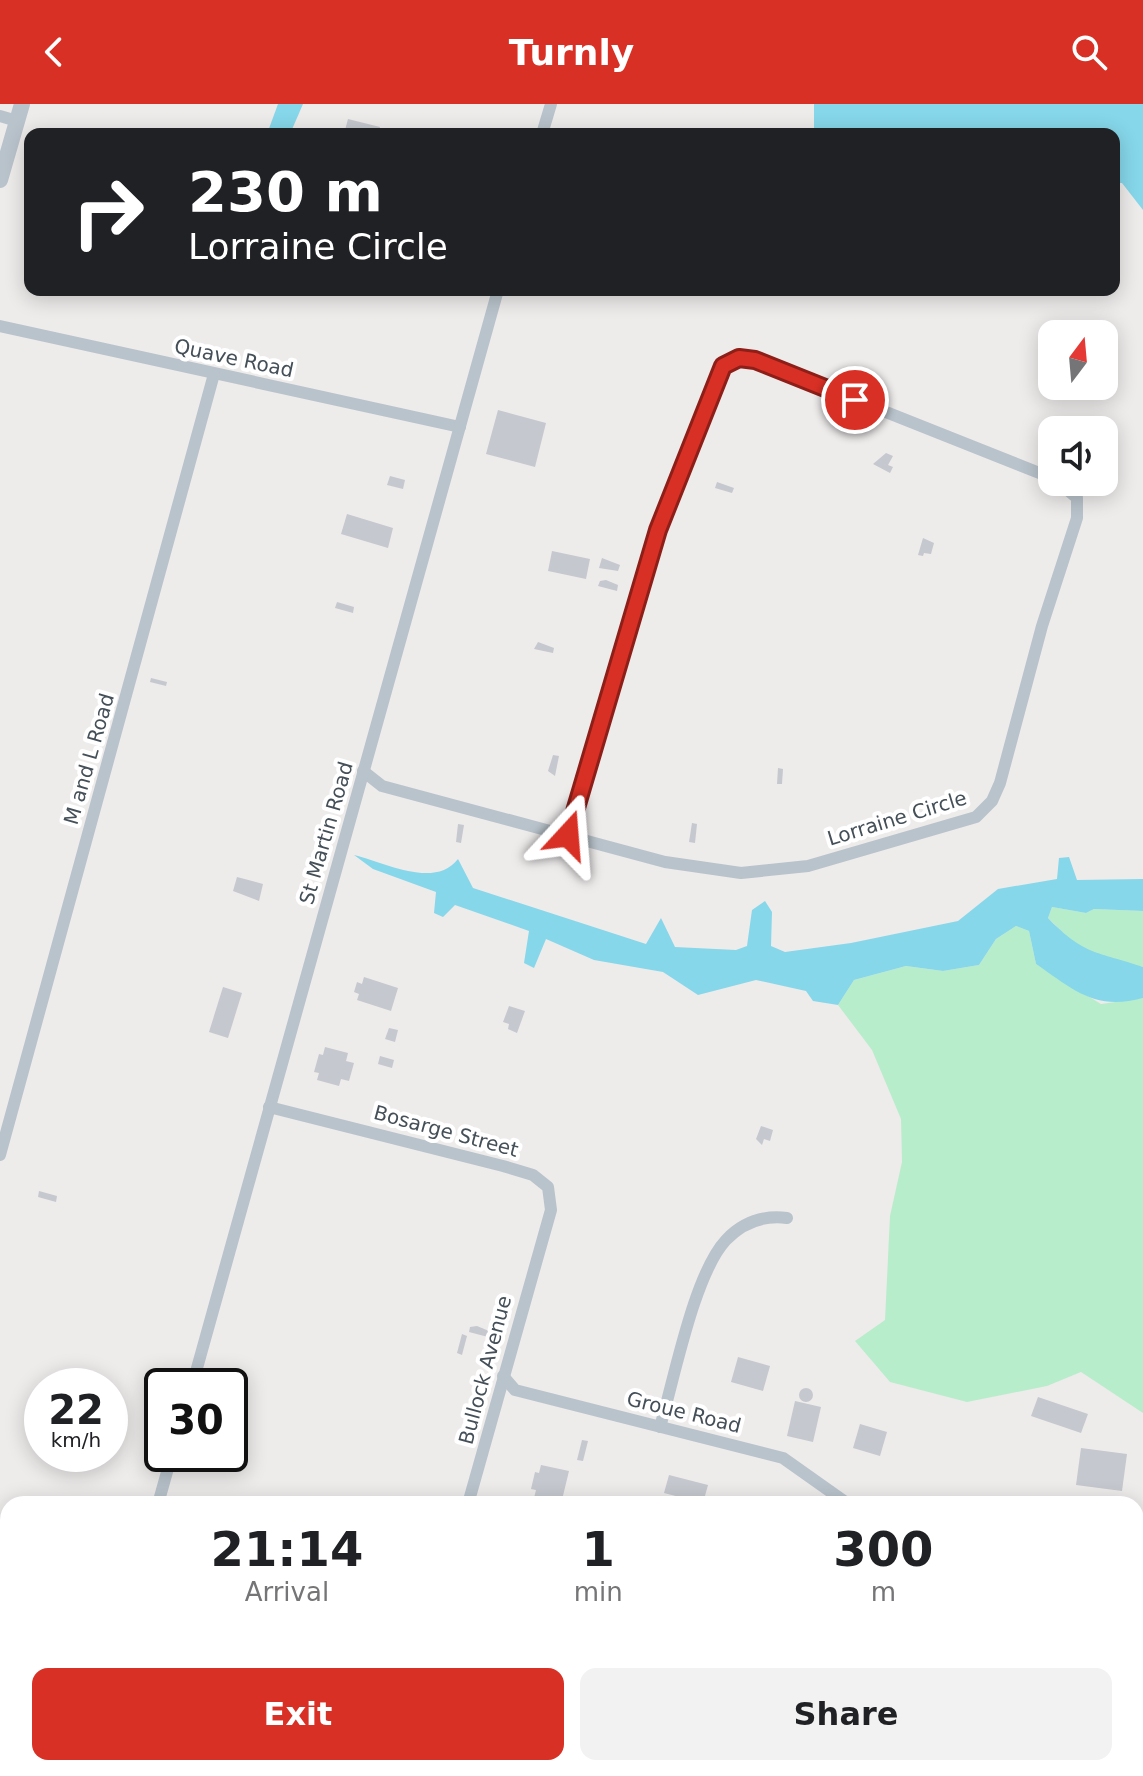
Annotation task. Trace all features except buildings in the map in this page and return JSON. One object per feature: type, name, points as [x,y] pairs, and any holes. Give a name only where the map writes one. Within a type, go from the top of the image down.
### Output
[{"type":"street","points":[[544,128],[551,104]]},
{"type":"street","points":[[0,116],[20,112],[0,180]]},
{"type":"street","name":"St Martin Road","points":[[197,1368],[496,296]]},
{"type":"street","name":"Quave Road","points":[[0,326],[460,427]]},
{"type":"street","points":[[568,835],[658,530],[723,366],[739,358],[755,360],[1038,472]]},
{"type":"street","name":"M and L Road","points":[[0,1155],[214,374]]},
{"type":"street","name":"Lorraine Circle","points":[[363,771],[382,786],[707,870],[770,873],[855,854],[950,826],[984,811],[1000,783],[1042,626],[1077,518],[1075,496]]},
{"type":"street","name":"Bosarge Street","points":[[269,1107],[533,1175],[548,1187],[552,1195],[540,1247]]},
{"type":"street","points":[[660,1427],[701,1289],[725,1242],[759,1219],[787,1218]]},
{"type":"street","name":"Bullock Avenue","points":[[470,1496],[540,1247]]},
{"type":"street","name":"Groue Road","points":[[503,1376],[515,1390],[783,1458],[837,1496]]},
{"type":"street","points":[[160,1496],[167,1472]]},
{"type":"green space","points":[[1052,907],[1086,913],[1094,909],[1143,911],[1143,967],[1100,956],[1076,945],[1048,918]]},
{"type":"green space","points":[[1016,926],[1029,931],[1036,964],[1101,1004],[1143,998],[1143,1413],[1081,1372],[1047,1386],[967,1402],[890,1382],[855,1341],[885,1320],[890,1216],[902,1162],[901,1119],[872,1050],[838,1005],[854,980],[906,966],[943,971],[979,965],[996,939]]},
{"type":"water","points":[[278,104],[303,104],[293,128],[269,128]]},
{"type":"water","points":[[814,104],[1143,104],[1143,210],[1120,183],[1120,128],[814,128]]},
{"type":"water","points":[[354,855],[423,873],[448,868],[458,859],[473,888],[646,944],[661,918],[675,947],[736,950],[747,946],[752,910],[765,901],[772,912],[771,946],[785,952],[851,943],[958,921],[998,889],[1057,879],[1059,858],[1069,857],[1077,880],[1143,879],[1143,911],[1094,909],[1086,913],[1052,907],[1048,918],[1082,946],[1143,967],[1143,998],[1111,1002],[1074,990],[1036,964],[1029,931],[1016,926],[996,939],[979,965],[943,971],[906,966],[854,980],[838,1005],[813,1001],[806,991],[756,980],[698,995],[663,972],[594,960],[546,939],[534,968],[524,963],[529,931],[455,905],[443,917],[434,913],[436,892],[373,869]]},
{"type":"route","points":[[568,835],[658,530],[679,470],[723,366],[739,358],[755,360],[855,400]]}]
